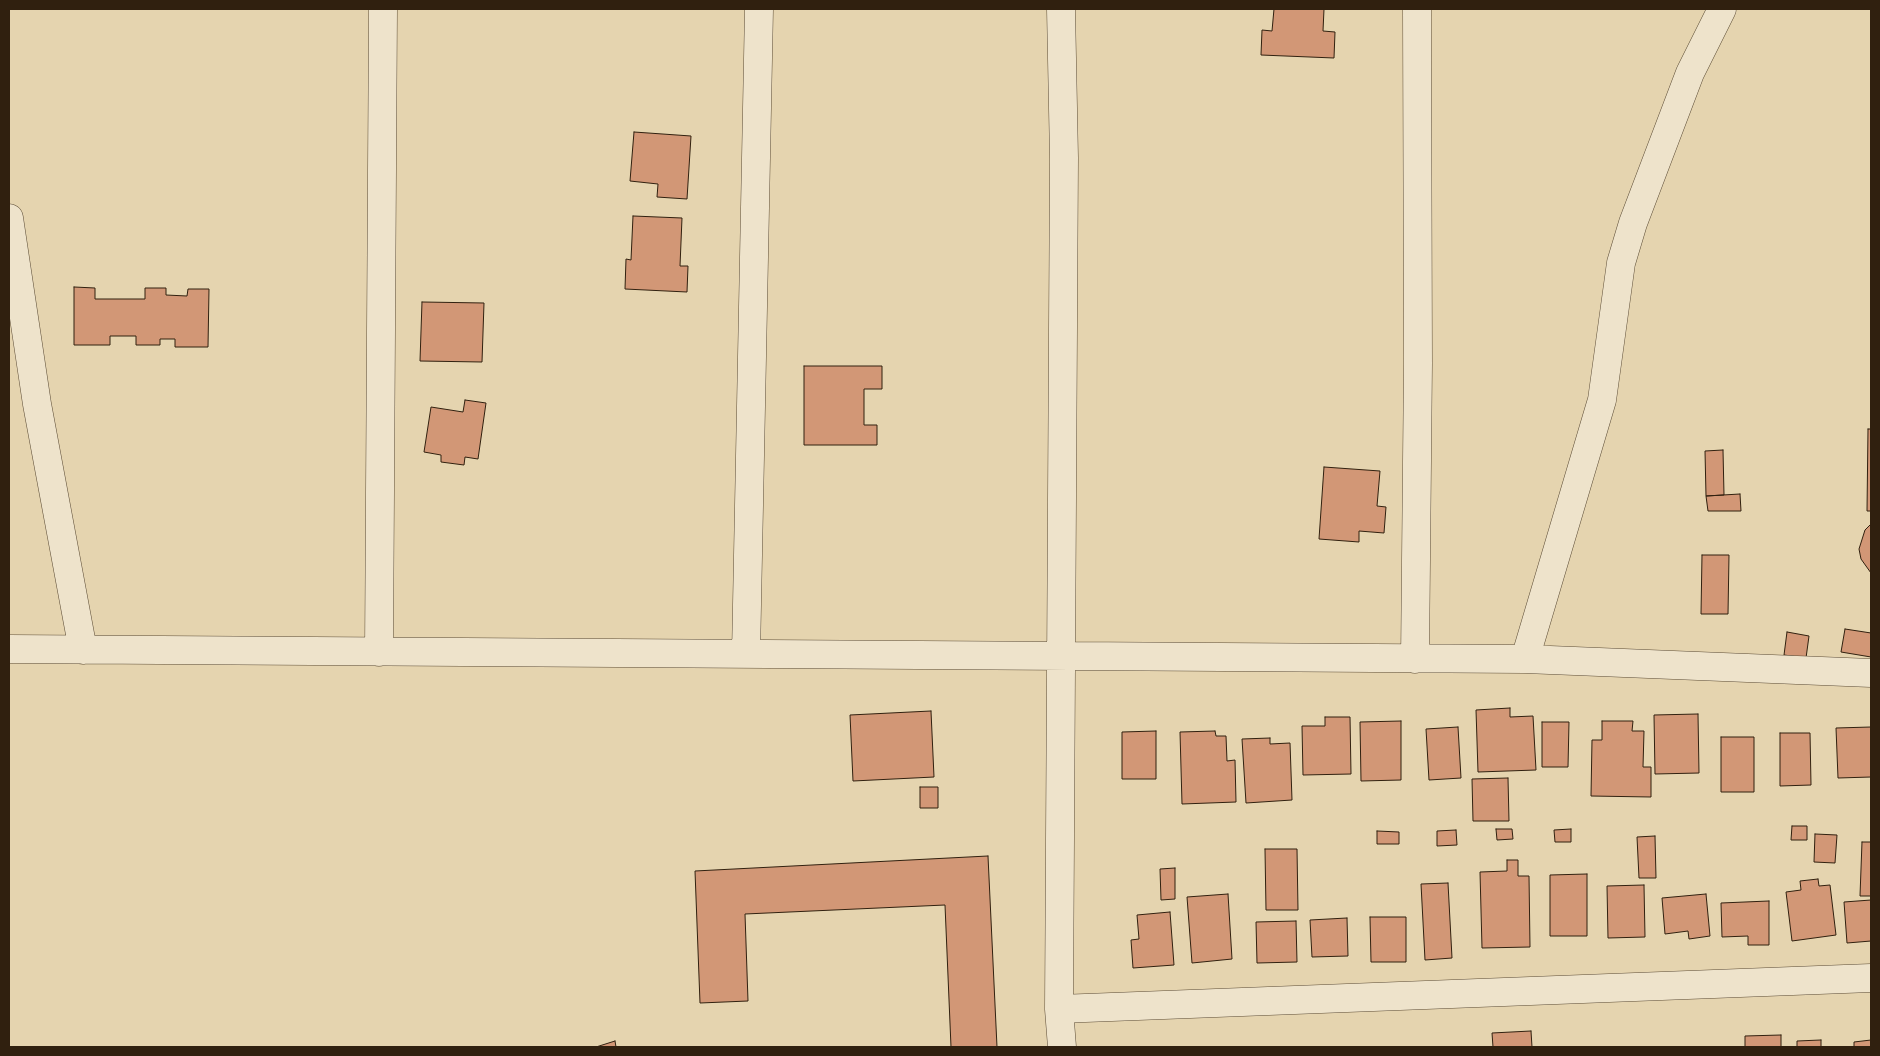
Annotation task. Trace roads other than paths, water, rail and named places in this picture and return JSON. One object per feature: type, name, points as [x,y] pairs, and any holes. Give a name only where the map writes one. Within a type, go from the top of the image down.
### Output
[{"type":"street","points":[[379,652],[383,9]]},
{"type":"street","points":[[746,654],[759,9]]},
{"type":"street","points":[[1062,9],[1064,168],[1060,656],[1060,1009],[1062,1047]]},
{"type":"street","points":[[1415,659],[1418,363],[1417,9]]},
{"type":"street","points":[[1525,659],[1602,400],[1621,263],[1679,100],[1712,24],[1722,9]]},
{"type":"street","points":[[9,218],[37,404],[83,650]]},
{"type":"street","points":[[9,650],[1525,659],[1871,673]]},
{"type":"street","points":[[1060,1009],[1871,978]]}]
